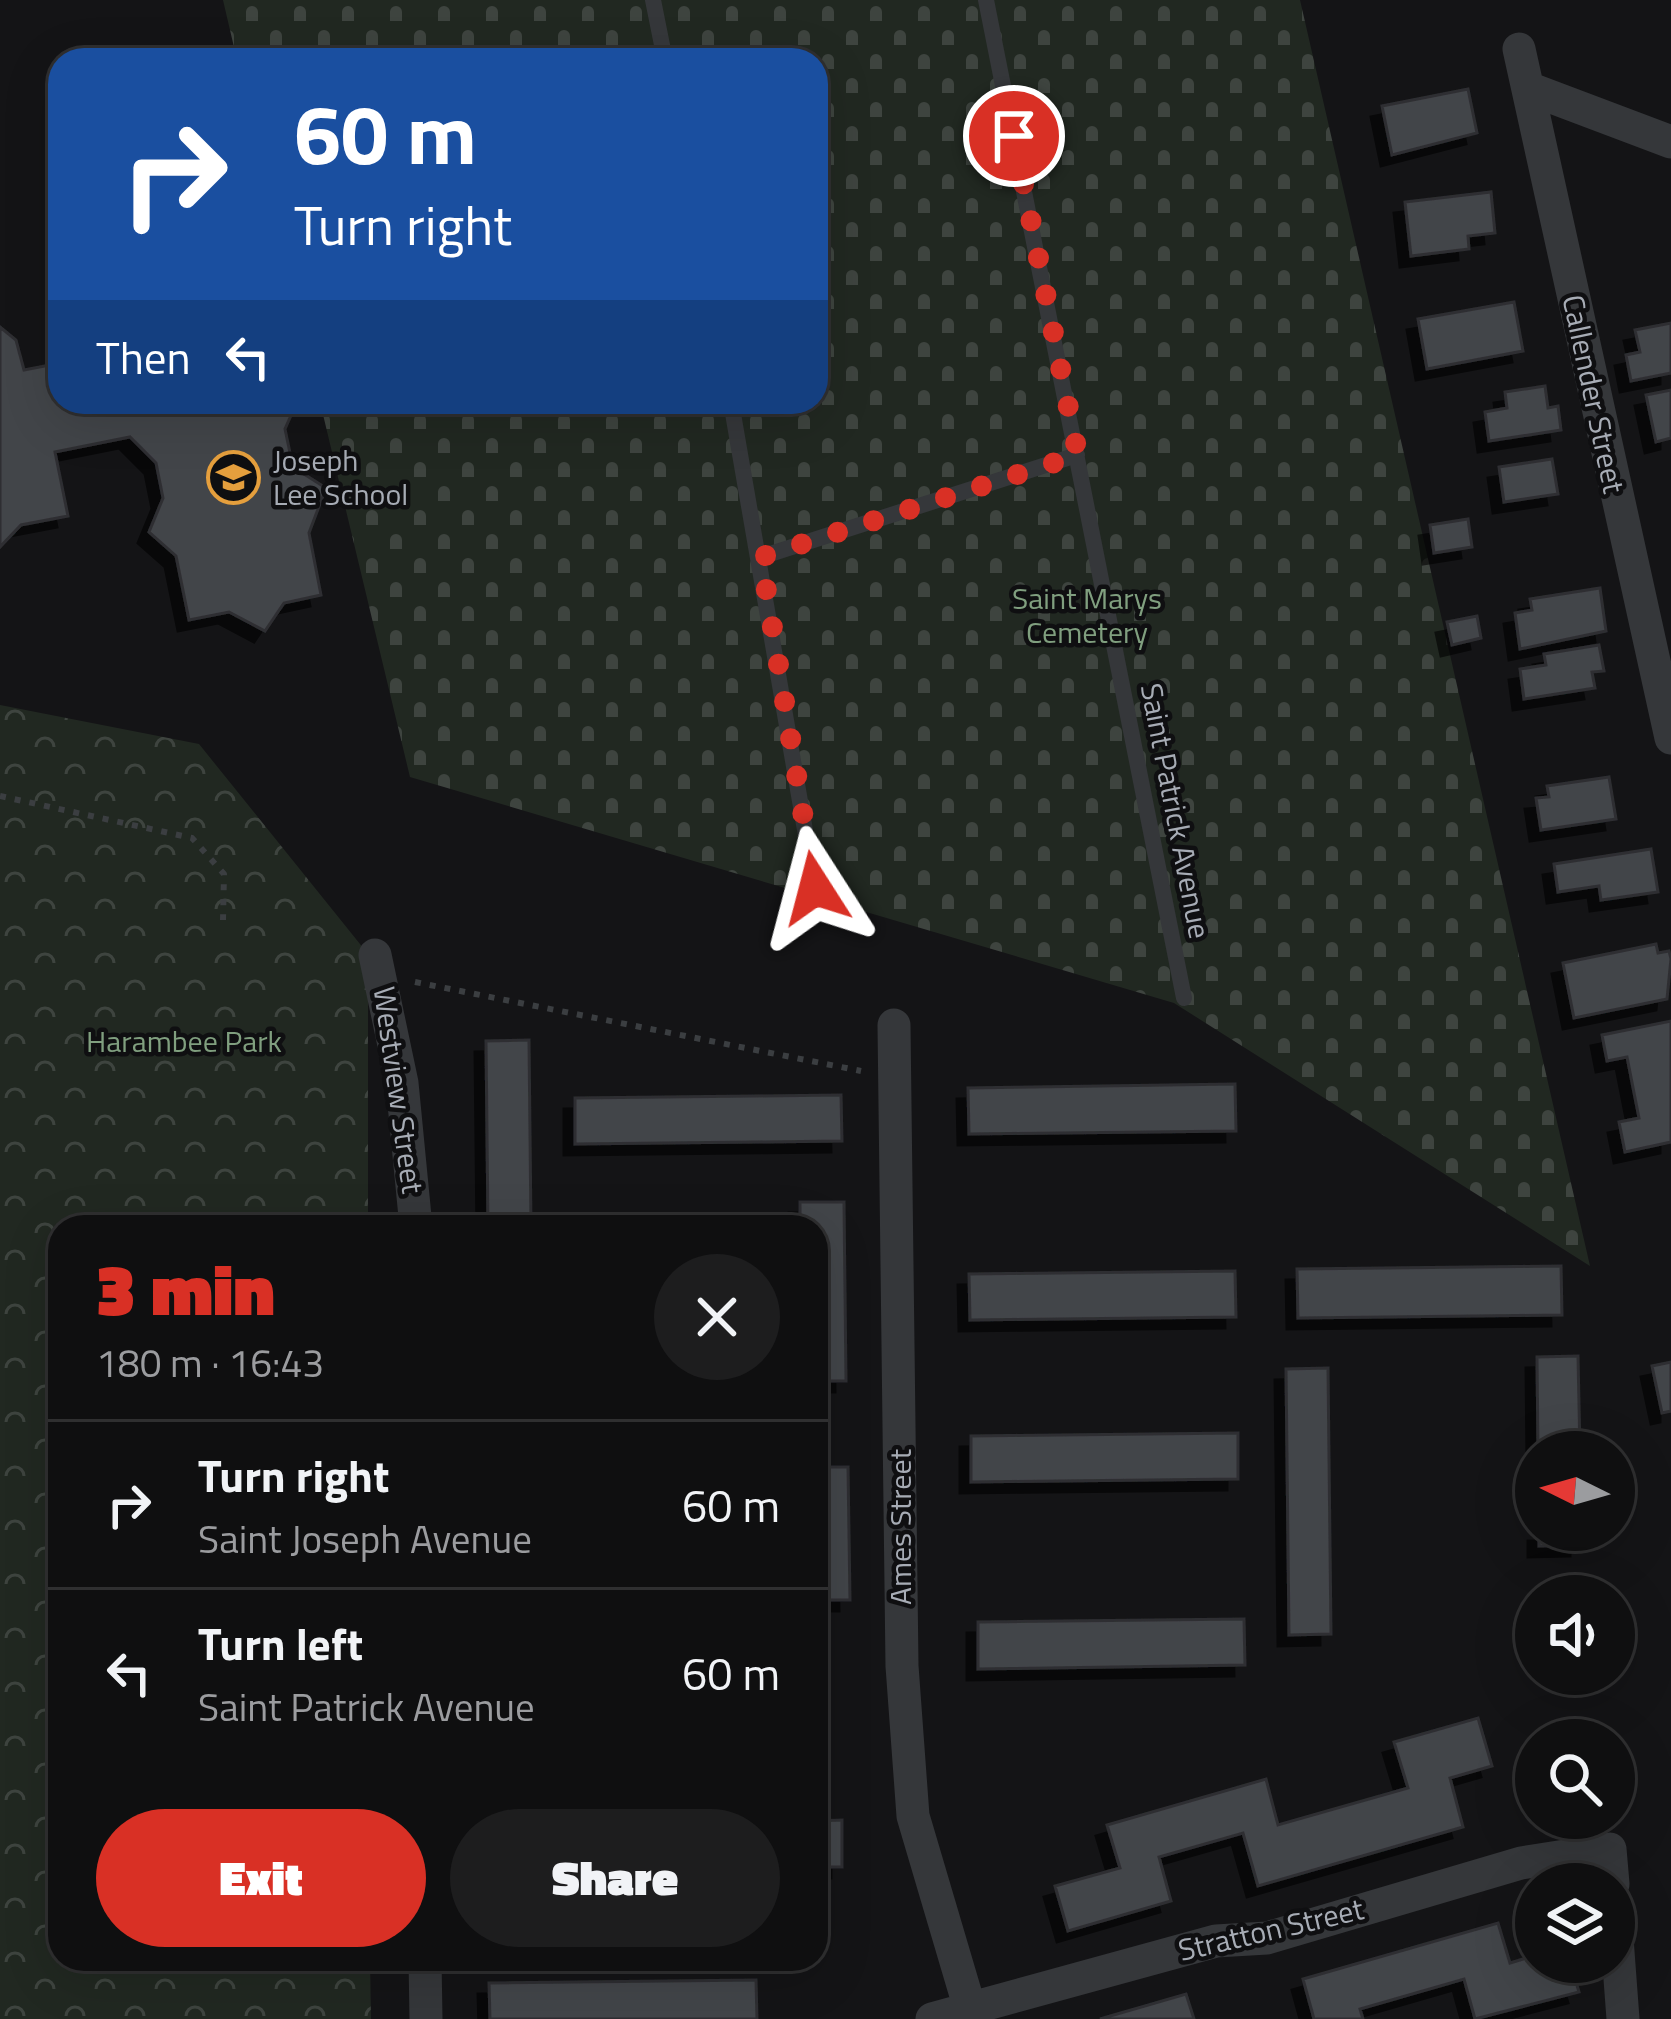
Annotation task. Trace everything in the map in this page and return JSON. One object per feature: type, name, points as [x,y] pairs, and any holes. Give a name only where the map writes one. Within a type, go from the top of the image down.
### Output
[{"type":"street","name":"Callender Street","points":[[1519,49],[1605,456],[1664,670],[1671,738]]},
{"type":"street","points":[[1528,88],[1671,142]]},
{"type":"street","name":"Westview Street","points":[[379,965],[402,1083],[415,1215]]},
{"type":"street","name":"Ames Street","points":[[894,1025],[908,1772],[913,1816],[970,2014]]},
{"type":"street","name":"Stratton Street","points":[[1527,1863],[1610,1849],[1611,1863]]},
{"type":"street","name":"Stratton Street","points":[[970,2014],[1216,1941],[1268,1938],[1515,1866]]},
{"type":"street","points":[[425,1971],[426,2019]]},
{"type":"street","points":[[1620,1983],[1623,2019]]},
{"type":"street","points":[[932,2019],[970,2014]]},
{"type":"lane","points":[[653,0],[663,48]]},
{"type":"lane","name":"Saint Patrick Avenue","points":[[986,0],[1184,998]]},
{"type":"lane","points":[[733,414],[815,888]]},
{"type":"lane","points":[[761,557],[1078,455]]},
{"type":"path","points":[[0,796],[192,838],[224,874],[223,920]]},
{"type":"path","points":[[379,965],[896,1077]]},
{"type":"green space","name":"Saint Marys Cemetery","points":[[223,0],[1300,0],[1590,1266],[1174,1003],[410,777],[323,414],[828,414],[828,48],[234,48]]},
{"type":"green space","name":"Harambee Park","points":[[0,705],[199,744],[368,954],[368,1215],[48,1215],[48,1971],[370,1971],[371,2019],[0,2019]]},
{"type":"building","points":[[1468,89],[1477,133],[1392,155],[1382,106]]},
{"type":"building","points":[[1491,192],[1495,233],[1468,236],[1469,249],[1411,256],[1405,202]]},
{"type":"building","points":[[1514,302],[1523,351],[1427,369],[1418,319]]},
{"type":"building","points":[[1671,323],[1671,373],[1631,381],[1626,355],[1640,352],[1635,330]]},
{"type":"building","name":"Joseph Lee School","points":[[0,327],[16,340],[24,370],[48,365],[48,414],[292,414],[285,429],[293,467],[326,488],[309,533],[321,595],[284,603],[265,631],[229,612],[189,620],[176,556],[149,532],[163,498],[156,463],[130,437],[55,452],[68,516],[21,525],[0,547]]},
{"type":"building","points":[[1545,386],[1548,408],[1558,406],[1561,430],[1489,441],[1485,412],[1507,408],[1505,392]]},
{"type":"building","points":[[1671,390],[1671,438],[1656,442],[1646,395]]},
{"type":"building","points":[[1552,459],[1558,494],[1504,502],[1499,467]]},
{"type":"building","points":[[1468,519],[1472,547],[1434,553],[1430,525]]},
{"type":"building","points":[[1600,588],[1606,631],[1520,649],[1515,613],[1532,610],[1530,599]]},
{"type":"building","points":[[1477,616],[1481,638],[1452,645],[1447,622]]},
{"type":"building","points":[[1599,645],[1604,671],[1592,672],[1595,688],[1524,699],[1520,669],[1546,665],[1544,654]]},
{"type":"building","points":[[1609,777],[1616,819],[1541,830],[1536,798],[1549,797],[1547,786]]},
{"type":"building","points":[[1651,849],[1658,892],[1601,900],[1599,886],[1558,892],[1554,864]]},
{"type":"building","points":[[1656,944],[1658,953],[1669,951],[1671,959],[1667,999],[1574,1018],[1563,963]]},
{"type":"building","points":[[1671,1021],[1671,1142],[1625,1152],[1619,1122],[1639,1118],[1627,1057],[1607,1061],[1602,1035]]},
{"type":"building","points":[[529,1040],[531,1215],[488,1215],[486,1041]]},
{"type":"building","points":[[1235,1084],[1236,1131],[969,1134],[968,1088]]},
{"type":"building","points":[[841,1095],[842,1141],[575,1144],[575,1098]]},
{"type":"building","points":[[800,1202],[844,1202],[846,1381],[828,1381],[828,1215],[800,1215]]},
{"type":"building","points":[[1561,1266],[1562,1315],[1298,1318],[1297,1269]]},
{"type":"building","points":[[1235,1271],[1236,1317],[970,1320],[969,1274]]},
{"type":"building","points":[[1578,1356],[1580,1431],[1538,1431],[1537,1357]]},
{"type":"building","points":[[1671,1362],[1671,1411],[1662,1413],[1652,1366]]},
{"type":"building","points":[[1328,1368],[1331,1634],[1289,1635],[1286,1369]]},
{"type":"building","points":[[1238,1433],[1238,1479],[971,1482],[971,1436]]},
{"type":"building","points":[[828,1467],[848,1467],[850,1600],[828,1600]]},
{"type":"building","points":[[1244,1619],[1245,1665],[978,1669],[978,1622]]},
{"type":"building","points":[[1478,1718],[1492,1766],[1450,1778],[1463,1827],[1258,1886],[1243,1833],[1159,1857],[1171,1901],[1068,1931],[1055,1886],[1120,1868],[1107,1825],[1266,1779],[1278,1825],[1408,1788],[1394,1742]]},
{"type":"building","points":[[842,1820],[842,1867],[828,1867],[828,1821]]},
{"type":"building","points":[[1498,1923],[1510,1963],[1515,1961],[1515,1983],[1576,1983],[1579,1992],[1475,2019],[1464,1979],[1360,2009],[1363,2019],[1314,2019],[1303,1979]]},
{"type":"building","points":[[756,1980],[757,2019],[490,2019],[489,1983]]},
{"type":"building","points":[[1186,1994],[1194,2019],[1100,2019]]},
{"type":"place","name":"Joseph Lee School","points":[[234,478]]},
{"type":"route","points":[[815,888],[761,557],[1078,455],[1014,136]]}]
